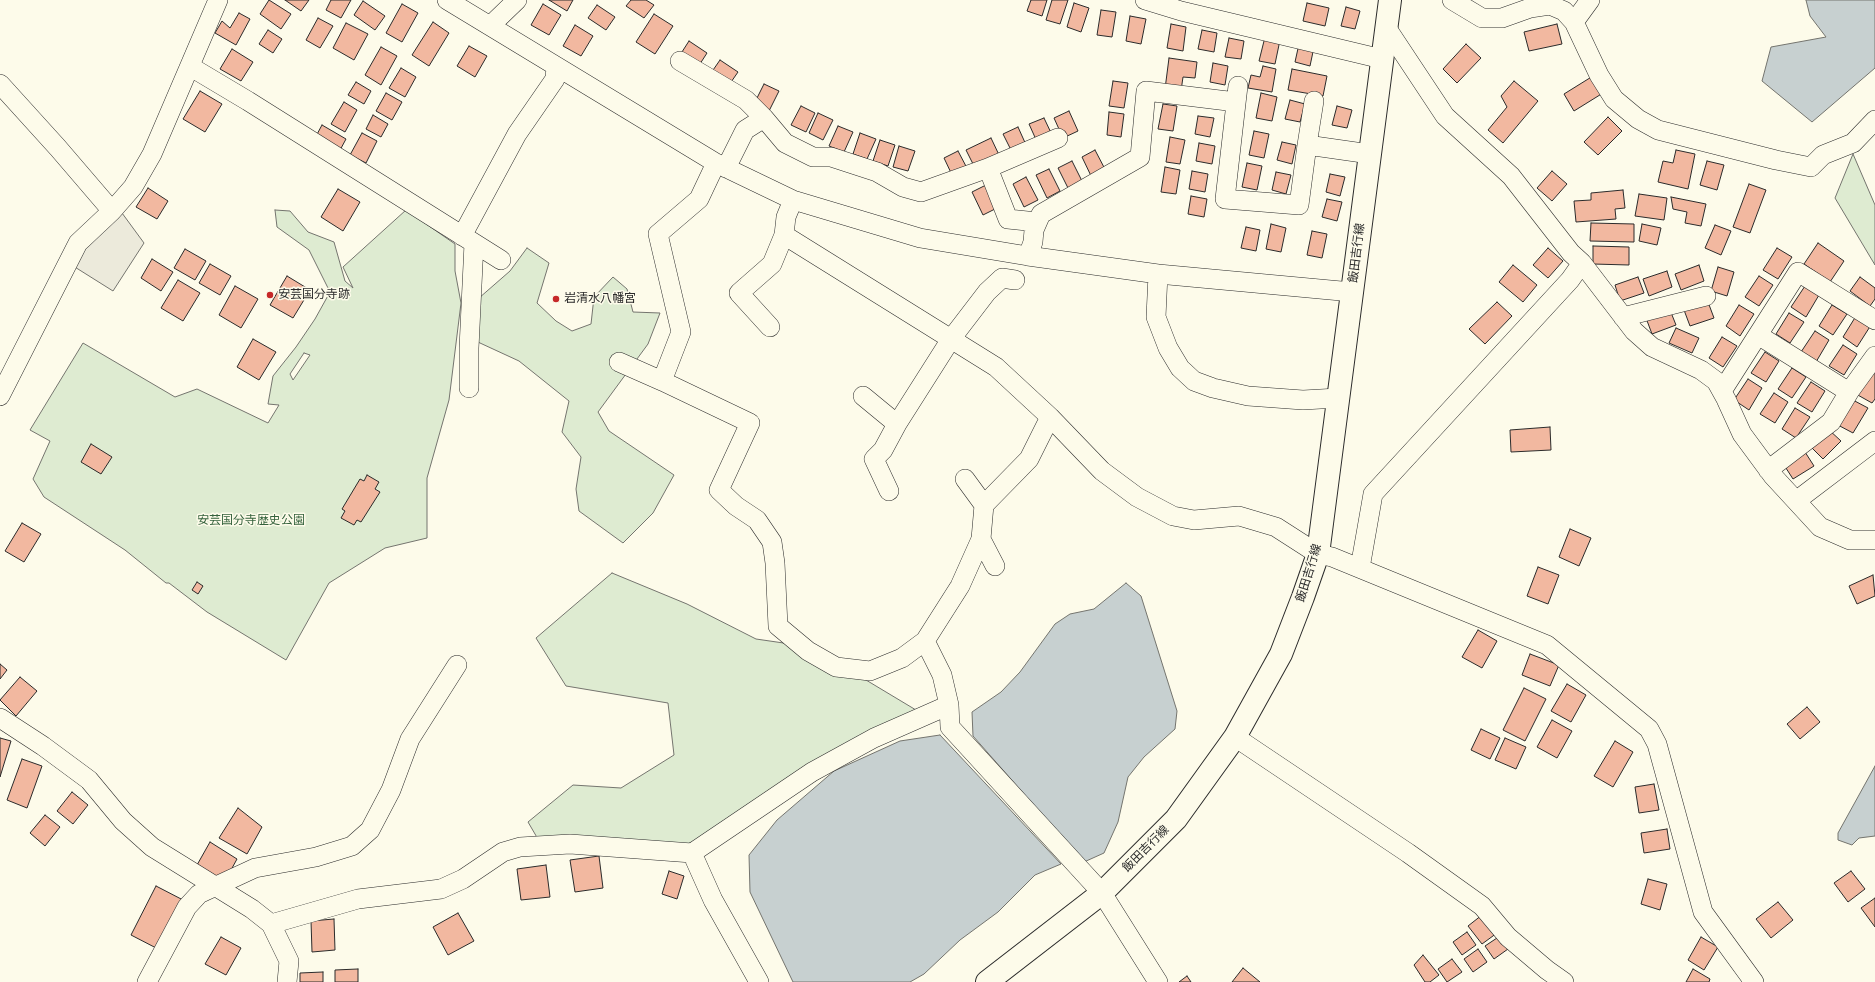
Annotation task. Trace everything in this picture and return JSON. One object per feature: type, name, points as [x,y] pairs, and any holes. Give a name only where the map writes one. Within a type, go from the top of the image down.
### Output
[{"type":"main road","name":"飯田吉行線","points":[[987,982],[1102,893],[1176,819],[1235,737],[1281,654],[1303,598],[1318,554],[1390,0]]},
{"type":"street","points":[[0,396],[78,243],[112,212],[133,187],[152,154],[191,67],[218,0]]},
{"type":"street","points":[[447,0],[721,166],[793,200],[920,238],[1028,256],[1158,274],[1352,292]]},
{"type":"street","points":[[490,26],[517,0]]},
{"type":"street","points":[[1145,0],[1181,11],[1382,59]]},
{"type":"street","points":[[1452,0],[1482,18],[1502,18],[1530,8],[1550,5],[1564,11],[1574,22],[1599,75],[1614,99],[1638,119],[1658,130],[1776,160],[1811,167],[1823,155],[1853,142],[1875,120]]},
{"type":"street","points":[[1574,22],[1590,0]]},
{"type":"street","points":[[1386,27],[1445,116],[1511,176],[1571,253],[1582,263],[1634,331],[1652,347],[1701,370],[1716,381],[1742,434],[1768,470],[1820,527],[1850,540],[1875,540]]},
{"type":"street","points":[[680,60],[746,100],[786,143],[813,157],[831,157],[877,172],[903,187],[921,192],[988,168],[1058,138]]},
{"type":"street","points":[[469,388],[468,239],[516,134],[554,79],[556,66]]},
{"type":"street","points":[[191,67],[248,101],[501,260]]},
{"type":"street","points":[[0,84],[58,148],[112,212]]},
{"type":"street","points":[[1028,256],[1037,222],[1041,214],[1140,157],[1146,91],[1237,94],[1225,199],[1299,205],[1314,101]]},
{"type":"street","points":[[662,381],[681,332],[658,234],[699,199],[745,130],[764,118]]},
{"type":"street","points":[[1307,145],[1370,154]]},
{"type":"street","points":[[988,168],[1008,219],[1037,222]]},
{"type":"street","points":[[770,327],[739,293],[772,264],[784,235],[786,217],[793,200]]},
{"type":"street","points":[[784,235],[996,367],[1050,417],[1102,471],[1137,496],[1173,516],[1194,520],[1238,516],[1276,527],[1318,554],[1332,557],[1360,568],[1547,645],[1649,729],[1657,744],[1704,912],[1754,982]]},
{"type":"street","points":[[1360,568],[1373,494],[1570,280],[1582,263]]},
{"type":"street","points":[[1722,391],[1798,272],[1875,320]]},
{"type":"street","points":[[1158,274],[1156,317],[1168,348],[1180,368],[1194,381],[1213,388],[1248,396],[1303,400],[1338,398]]},
{"type":"street","points":[[890,491],[874,459],[883,450],[897,424],[951,340],[987,292],[1002,278],[1015,280]]},
{"type":"street","points":[[1623,317],[1706,296]]},
{"type":"street","points":[[1758,335],[1849,392]]},
{"type":"street","points":[[1768,470],[1831,422],[1849,392],[1875,356]]},
{"type":"street","points":[[619,362],[750,423],[719,490],[736,506],[757,520],[772,542],[775,563],[778,626],[808,651],[836,667],[870,671],[902,658],[925,641],[960,586],[982,539],[984,505],[964,479]]},
{"type":"street","points":[[863,396],[897,424]]},
{"type":"street","points":[[984,505],[1029,459],[1050,417]]},
{"type":"street","points":[[1796,501],[1875,441]]},
{"type":"street","points":[[982,539],[995,566]]},
{"type":"street","points":[[925,641],[942,675],[949,705],[950,727],[1102,893],[1158,982]]},
{"type":"street","points":[[147,982],[187,907],[199,894],[255,868],[316,857],[352,846],[370,830],[391,790],[410,739],[456,665]]},
{"type":"street","points":[[271,924],[358,899],[441,889],[463,879],[503,852],[520,847],[570,844],[692,853],[812,772],[874,738],[949,705]]},
{"type":"street","points":[[0,718],[43,746],[89,780],[123,821],[152,847],[252,909],[271,924],[289,961],[287,982]]},
{"type":"street","points":[[1235,737],[1408,853],[1482,906],[1508,937],[1547,970],[1564,982]]},
{"type":"street","points":[[692,853],[712,900],[759,982]]},
{"type":"green space","points":[[1853,154],[1875,205],[1875,265],[1835,198]]},
{"type":"green space","name":"安芸国分寺歴史公園","points":[[275,210],[290,211],[308,232],[334,242],[345,281],[353,288],[343,267],[406,210],[455,244],[455,271],[461,303],[449,400],[427,478],[427,538],[385,548],[329,583],[286,660],[207,612],[169,583],[166,583],[125,550],[44,497],[33,479],[50,441],[30,430],[83,343],[175,397],[197,389],[268,423],[279,405],[268,404],[273,376],[296,347],[315,319],[330,292],[309,250],[277,227]],"holes":[[[304,353],[310,355],[293,380],[290,374]]]},
{"type":"green space","points":[[527,248],[549,263],[537,303],[556,321],[572,331],[591,324],[594,297],[613,277],[627,289],[633,312],[660,313],[648,344],[598,412],[609,431],[674,475],[653,513],[623,543],[579,511],[576,489],[581,457],[562,432],[569,401],[519,361],[467,337],[471,305],[510,271]]},
{"type":"green space","points":[[612,573],[687,604],[756,639],[811,647],[926,716],[692,853],[542,846],[528,822],[573,785],[621,788],[674,755],[668,703],[566,686],[536,638]]},
{"type":"shaded area","points":[[1806,0],[1875,0],[1875,68],[1812,122],[1762,81],[1771,47],[1826,37],[1810,16]]},
{"type":"shaded area","points":[[122,213],[144,243],[113,291],[70,264]]},
{"type":"shaded area","points":[[1126,583],[1141,596],[1177,711],[1175,729],[1144,757],[1128,777],[1118,822],[1104,853],[1084,862],[973,736],[972,712],[1001,692],[1020,672],[1055,624],[1070,614],[1094,609]]},
{"type":"shaded area","points":[[940,735],[1061,864],[1035,875],[998,912],[960,940],[924,974],[910,982],[793,982],[750,892],[749,855],[777,820],[834,771],[900,741]]},
{"type":"shaded area","points":[[1875,766],[1875,836],[1859,838],[1852,845],[1838,840],[1838,833]]},
{"type":"building","points":[[269,0],[291,14],[281,29],[260,14]]},
{"type":"building","points":[[285,0],[309,0],[301,11]]},
{"type":"building","points":[[331,0],[351,0],[341,18],[326,10]]},
{"type":"building","points":[[549,0],[573,0],[567,11]]},
{"type":"building","points":[[631,0],[646,0],[654,5],[644,18],[626,6]]},
{"type":"building","points":[[1031,0],[1047,0],[1042,16],[1027,11]]},
{"type":"building","points":[[1052,0],[1068,0],[1060,24],[1046,20]]},
{"type":"building","points":[[363,1],[385,16],[375,30],[354,15]]},
{"type":"building","points":[[1074,3],[1089,8],[1081,32],[1067,27]]},
{"type":"building","points":[[1307,3],[1329,8],[1325,26],[1303,21]]},
{"type":"building","points":[[402,4],[418,13],[402,42],[386,33]]},
{"type":"building","points":[[543,4],[561,15],[549,35],[531,25]]},
{"type":"building","points":[[597,5],[615,17],[606,30],[588,18]]},
{"type":"building","points":[[1346,7],[1360,11],[1355,29],[1341,26]]},
{"type":"building","points":[[1101,10],[1116,12],[1112,37],[1097,35]]},
{"type":"building","points":[[239,13],[250,19],[236,45],[215,33],[222,21],[230,28]]},
{"type":"building","points":[[654,14],[673,26],[655,54],[636,42]]},
{"type":"building","points":[[1130,16],[1146,19],[1141,44],[1126,41]]},
{"type":"building","points":[[318,18],[333,26],[320,48],[306,40]]},
{"type":"building","points":[[433,22],[449,33],[429,66],[412,55]]},
{"type":"building","points":[[346,23],[368,34],[354,60],[333,48]]},
{"type":"building","points":[[1171,24],[1186,27],[1183,51],[1167,48]]},
{"type":"building","points":[[1557,24],[1562,44],[1529,51],[1524,32]]},
{"type":"building","points":[[575,25],[593,36],[581,56],[563,46]]},
{"type":"building","points":[[268,30],[282,39],[273,53],[259,44]]},
{"type":"building","points":[[1202,30],[1217,33],[1214,52],[1198,49]]},
{"type":"building","points":[[1265,37],[1280,40],[1275,64],[1259,61]]},
{"type":"building","points":[[1229,38],[1244,41],[1241,59],[1225,57]]},
{"type":"building","points":[[689,41],[707,53],[698,67],[680,55]]},
{"type":"building","points":[[1299,44],[1314,47],[1310,66],[1295,62]]},
{"type":"building","points":[[1466,44],[1481,58],[1457,83],[1443,69]]},
{"type":"building","points":[[469,46],[487,56],[475,77],[457,66]]},
{"type":"building","points":[[381,47],[397,56],[381,85],[365,75]]},
{"type":"building","points":[[232,49],[253,62],[241,81],[220,69]]},
{"type":"building","points":[[1169,58],[1197,62],[1195,78],[1183,77],[1181,91],[1165,89]]},
{"type":"building","points":[[720,60],[738,72],[729,85],[711,73]]},
{"type":"building","points":[[1213,63],[1228,66],[1225,85],[1210,82]]},
{"type":"building","points":[[1263,66],[1276,69],[1272,92],[1248,88],[1251,75],[1260,77]]},
{"type":"building","points":[[401,68],[416,77],[405,97],[389,88]]},
{"type":"building","points":[[1292,69],[1327,76],[1323,96],[1288,90]]},
{"type":"building","points":[[1593,76],[1603,93],[1574,111],[1564,94]]},
{"type":"building","points":[[1113,81],[1128,83],[1124,108],[1109,106]]},
{"type":"building","points":[[1514,81],[1538,101],[1503,143],[1488,130],[1507,107],[1501,96]]},
{"type":"building","points":[[356,82],[371,91],[364,104],[348,95]]},
{"type":"building","points":[[764,84],[779,91],[769,111],[754,104]]},
{"type":"building","points":[[200,91],[222,104],[205,132],[183,119]]},
{"type":"building","points":[[386,93],[402,102],[392,120],[376,111]]},
{"type":"building","points":[[1261,93],[1277,97],[1272,121],[1256,118]]},
{"type":"building","points":[[1290,100],[1305,104],[1300,122],[1285,119]]},
{"type":"building","points":[[344,102],[357,110],[345,132],[331,124]]},
{"type":"building","points":[[1163,104],[1177,106],[1173,131],[1158,129]]},
{"type":"building","points":[[801,106],[815,113],[806,132],[791,125]]},
{"type":"building","points":[[1337,106],[1352,110],[1347,128],[1332,125]]},
{"type":"building","points":[[1069,111],[1078,131],[1063,138],[1054,118]]},
{"type":"building","points":[[1109,112],[1124,114],[1121,137],[1107,135]]},
{"type":"building","points":[[818,113],[833,120],[823,140],[809,133]]},
{"type":"building","points":[[373,115],[388,124],[381,137],[366,129]]},
{"type":"building","points":[[1198,116],[1214,118],[1210,137],[1195,134]]},
{"type":"building","points":[[1608,117],[1622,131],[1598,155],[1584,142]]},
{"type":"building","points":[[1044,118],[1053,137],[1038,144],[1029,124]]},
{"type":"building","points":[[322,125],[346,139],[339,152],[315,138]]},
{"type":"building","points":[[838,126],[853,132],[844,152],[829,146]]},
{"type":"building","points":[[1018,127],[1027,147],[1013,154],[1003,134]]},
{"type":"building","points":[[1254,131],[1269,134],[1264,158],[1249,155]]},
{"type":"building","points":[[362,133],[377,141],[366,163],[350,155]]},
{"type":"building","points":[[860,133],[876,139],[867,159],[853,154]]},
{"type":"building","points":[[1170,137],[1185,140],[1180,164],[1166,162]]},
{"type":"building","points":[[991,138],[1000,157],[975,168],[966,150]]},
{"type":"building","points":[[880,140],[895,145],[888,166],[873,161]]},
{"type":"building","points":[[1282,142],[1296,145],[1292,164],[1277,160]]},
{"type":"building","points":[[1199,143],[1215,146],[1212,164],[1196,161]]},
{"type":"building","points":[[899,146],[915,151],[908,171],[893,167]]},
{"type":"building","points":[[1095,150],[1107,173],[1093,180],[1082,157]]},
{"type":"building","points":[[1676,150],[1695,154],[1688,189],[1658,182],[1663,161],[1673,163]]},
{"type":"building","points":[[958,151],[968,170],[953,177],[944,158]]},
{"type":"building","points":[[1072,161],[1083,183],[1069,190],[1058,168]]},
{"type":"building","points":[[1707,161],[1724,165],[1717,190],[1700,185]]},
{"type":"building","points":[[1247,163],[1262,166],[1257,190],[1242,187]]},
{"type":"building","points":[[1165,167],[1180,170],[1176,194],[1161,192]]},
{"type":"building","points":[[1049,169],[1060,191],[1047,198],[1036,175]]},
{"type":"building","points":[[1192,171],[1208,174],[1205,192],[1189,189]]},
{"type":"building","points":[[1552,171],[1567,184],[1552,201],[1537,188]]},
{"type":"building","points":[[1276,172],[1291,175],[1286,194],[1272,190]]},
{"type":"building","points":[[1330,174],[1345,177],[1340,196],[1326,192]]},
{"type":"building","points":[[1026,177],[1038,200],[1024,207],[1013,184]]},
{"type":"building","points":[[1749,184],[1766,190],[1750,233],[1733,227]]},
{"type":"building","points":[[986,185],[997,208],[983,215],[972,192]]},
{"type":"building","points":[[148,188],[168,201],[157,219],[136,207]]},
{"type":"building","points":[[338,189],[360,202],[343,231],[321,217]]},
{"type":"building","points":[[1623,190],[1625,208],[1615,209],[1616,219],[1576,222],[1574,201],[1591,200],[1591,193]]},
{"type":"building","points":[[1639,194],[1667,198],[1664,220],[1635,216]]},
{"type":"building","points":[[1191,196],[1207,199],[1204,217],[1188,214]]},
{"type":"building","points":[[1671,197],[1706,204],[1701,226],[1685,223],[1687,212],[1673,209]]},
{"type":"building","points":[[1327,199],[1342,202],[1337,221],[1322,217]]},
{"type":"building","points":[[1591,223],[1634,224],[1634,242],[1590,241]]},
{"type":"building","points":[[1271,224],[1286,228],[1281,252],[1266,249]]},
{"type":"building","points":[[1642,224],[1661,228],[1657,245],[1639,241]]},
{"type":"building","points":[[1715,225],[1731,231],[1721,255],[1705,248]]},
{"type":"building","points":[[1246,227],[1260,230],[1256,251],[1241,248]]},
{"type":"building","points":[[1312,231],[1327,234],[1322,258],[1307,255]]},
{"type":"building","points":[[1818,243],[1844,261],[1830,282],[1804,264]]},
{"type":"building","points":[[1593,246],[1629,247],[1629,265],[1593,264]]},
{"type":"building","points":[[1548,248],[1563,261],[1548,278],[1533,265]]},
{"type":"building","points":[[1777,248],[1792,257],[1778,279],[1763,270]]},
{"type":"building","points":[[185,249],[206,261],[195,280],[174,268]]},
{"type":"building","points":[[152,259],[173,272],[161,291],[141,278]]},
{"type":"building","points":[[210,264],[231,276],[220,295],[199,283]]},
{"type":"building","points":[[1513,265],[1537,285],[1523,302],[1499,282]]},
{"type":"building","points":[[1699,265],[1704,281],[1681,290],[1675,274]]},
{"type":"building","points":[[1718,267],[1734,272],[1727,296],[1711,291]]},
{"type":"building","points":[[1667,271],[1672,287],[1649,296],[1643,279]]},
{"type":"building","points":[[287,276],[310,290],[293,318],[270,305]]},
{"type":"building","points":[[1759,276],[1773,285],[1759,306],[1745,297]]},
{"type":"building","points":[[1638,277],[1644,293],[1620,301],[1615,285]]},
{"type":"building","points":[[1860,277],[1875,288],[1875,299],[1870,306],[1850,291]]},
{"type":"building","points":[[178,280],[200,293],[183,321],[161,308]]},
{"type":"building","points":[[235,286],[258,299],[241,328],[219,315]]},
{"type":"building","points":[[1805,286],[1819,295],[1806,317],[1791,307]]},
{"type":"building","points":[[1497,302],[1512,316],[1485,344],[1469,329]]},
{"type":"building","points":[[1708,302],[1714,318],[1690,326],[1684,310]]},
{"type":"building","points":[[1739,305],[1754,314],[1740,336],[1726,326]]},
{"type":"building","points":[[1832,305],[1847,314],[1833,335],[1819,326]]},
{"type":"building","points":[[1670,310],[1676,325],[1652,334],[1646,318]]},
{"type":"building","points":[[1789,313],[1804,322],[1790,343],[1776,334]]},
{"type":"building","points":[[1856,316],[1871,325],[1857,347],[1843,337]]},
{"type":"building","points":[[1676,328],[1699,338],[1692,353],[1669,343]]},
{"type":"building","points":[[1815,331],[1829,340],[1816,362],[1801,352]]},
{"type":"building","points":[[1722,337],[1737,346],[1723,367],[1709,358]]},
{"type":"building","points":[[253,339],[276,352],[259,380],[237,367]]},
{"type":"building","points":[[1843,345],[1857,354],[1844,375],[1829,366]]},
{"type":"building","points":[[1765,352],[1779,361],[1766,382],[1751,373]]},
{"type":"building","points":[[1792,368],[1806,377],[1792,398],[1778,389]]},
{"type":"building","points":[[1875,371],[1875,399],[1872,403],[1856,394]]},
{"type":"building","points":[[1748,379],[1762,388],[1749,410],[1734,400]]},
{"type":"building","points":[[1811,382],[1825,391],[1812,412],[1797,403]]},
{"type":"building","points":[[1774,393],[1788,402],[1775,423],[1760,414]]},
{"type":"building","points":[[1851,399],[1868,408],[1853,433],[1836,424]]},
{"type":"building","points":[[1795,408],[1810,417],[1796,438],[1782,429]]},
{"type":"building","points":[[1550,427],[1551,450],[1511,452],[1510,430]]},
{"type":"building","points":[[1828,429],[1841,441],[1823,459],[1811,447]]},
{"type":"building","points":[[91,444],[112,457],[101,474],[81,462]]},
{"type":"building","points":[[1805,452],[1814,466],[1793,479],[1784,465]]},
{"type":"building","points":[[367,475],[379,482],[375,489],[380,492],[361,522],[357,520],[354,525],[341,518],[345,511],[342,509],[360,479],[364,481]]},
{"type":"building","points":[[22,523],[41,534],[24,562],[5,551]]},
{"type":"building","points":[[1570,529],[1591,538],[1579,566],[1559,557]]},
{"type":"building","points":[[1538,567],[1559,575],[1548,604],[1527,596]]},
{"type":"building","points":[[1873,575],[1875,596],[1857,604],[1849,586]]},
{"type":"building","points":[[197,582],[203,586],[198,594],[192,590]]},
{"type":"building","points":[[1478,630],[1497,641],[1482,668],[1462,657]]},
{"type":"building","points":[[1530,654],[1559,665],[1550,686],[1522,675]]},
{"type":"building","points":[[0,664],[7,670],[0,679]]},
{"type":"building","points":[[20,677],[37,691],[16,716],[0,700]]},
{"type":"building","points":[[1567,684],[1586,695],[1571,722],[1551,711]]},
{"type":"building","points":[[1524,688],[1546,699],[1525,741],[1503,730]]},
{"type":"building","points":[[1807,707],[1820,722],[1800,739],[1787,724]]},
{"type":"building","points":[[1552,720],[1572,731],[1557,758],[1537,747]]},
{"type":"building","points":[[1481,729],[1500,738],[1490,759],[1471,750]]},
{"type":"building","points":[[0,738],[11,741],[0,777]]},
{"type":"building","points":[[1505,738],[1526,747],[1516,769],[1495,760]]},
{"type":"building","points":[[1615,741],[1633,752],[1613,787],[1594,776]]},
{"type":"building","points":[[22,759],[42,766],[27,808],[7,800]]},
{"type":"building","points":[[1654,784],[1659,810],[1639,813],[1635,787]]},
{"type":"building","points":[[72,792],[88,805],[73,824],[57,811]]},
{"type":"building","points":[[238,808],[262,827],[247,854],[219,838]]},
{"type":"building","points":[[45,815],[60,827],[45,846],[30,833]]},
{"type":"building","points":[[1667,829],[1670,849],[1644,853],[1641,833]]},
{"type":"building","points":[[210,842],[237,859],[225,881],[197,865]]},
{"type":"building","points":[[599,856],[603,888],[575,892],[570,860]]},
{"type":"building","points":[[546,865],[550,897],[521,900],[517,869]]},
{"type":"building","points":[[669,871],[684,876],[677,899],[662,894]]},
{"type":"building","points":[[1851,871],[1865,889],[1848,902],[1834,883]]},
{"type":"building","points":[[1648,879],[1667,884],[1660,910],[1641,904]]},
{"type":"building","points":[[156,886],[185,901],[160,950],[131,935]]},
{"type":"building","points":[[1875,898],[1875,927],[1861,908]]},
{"type":"building","points":[[1778,902],[1793,920],[1771,938],[1756,919]]},
{"type":"building","points":[[458,913],[474,941],[448,955],[433,927]]},
{"type":"building","points":[[1482,915],[1497,933],[1482,944],[1468,926]]},
{"type":"building","points":[[334,919],[335,950],[312,952],[311,921]]},
{"type":"building","points":[[1467,932],[1476,945],[1462,955],[1453,942]]},
{"type":"building","points":[[1500,936],[1508,949],[1494,959],[1485,946]]},
{"type":"building","points":[[221,937],[241,948],[226,975],[205,964]]},
{"type":"building","points":[[1701,937],[1718,947],[1704,970],[1688,960]]},
{"type":"building","points":[[1478,949],[1487,962],[1473,972],[1464,959]]},
{"type":"building","points":[[1423,955],[1439,975],[1430,982],[1425,982],[1414,965]]},
{"type":"building","points":[[1452,959],[1462,972],[1447,982],[1438,969]]},
{"type":"building","points":[[1243,968],[1260,982],[1232,982]]},
{"type":"building","points":[[358,969],[358,982],[335,982],[335,970]]},
{"type":"building","points":[[1693,969],[1710,979],[1709,982],[1686,982]]},
{"type":"building","points":[[323,972],[323,982],[300,982],[300,973]]},
{"type":"building","points":[[1187,976],[1191,982],[1179,982]]},
{"type":"place","name":"安芸国分寺跡","points":[[270,295]]},
{"type":"place","name":"岩清水八幡宮","points":[[556,299]]}]
